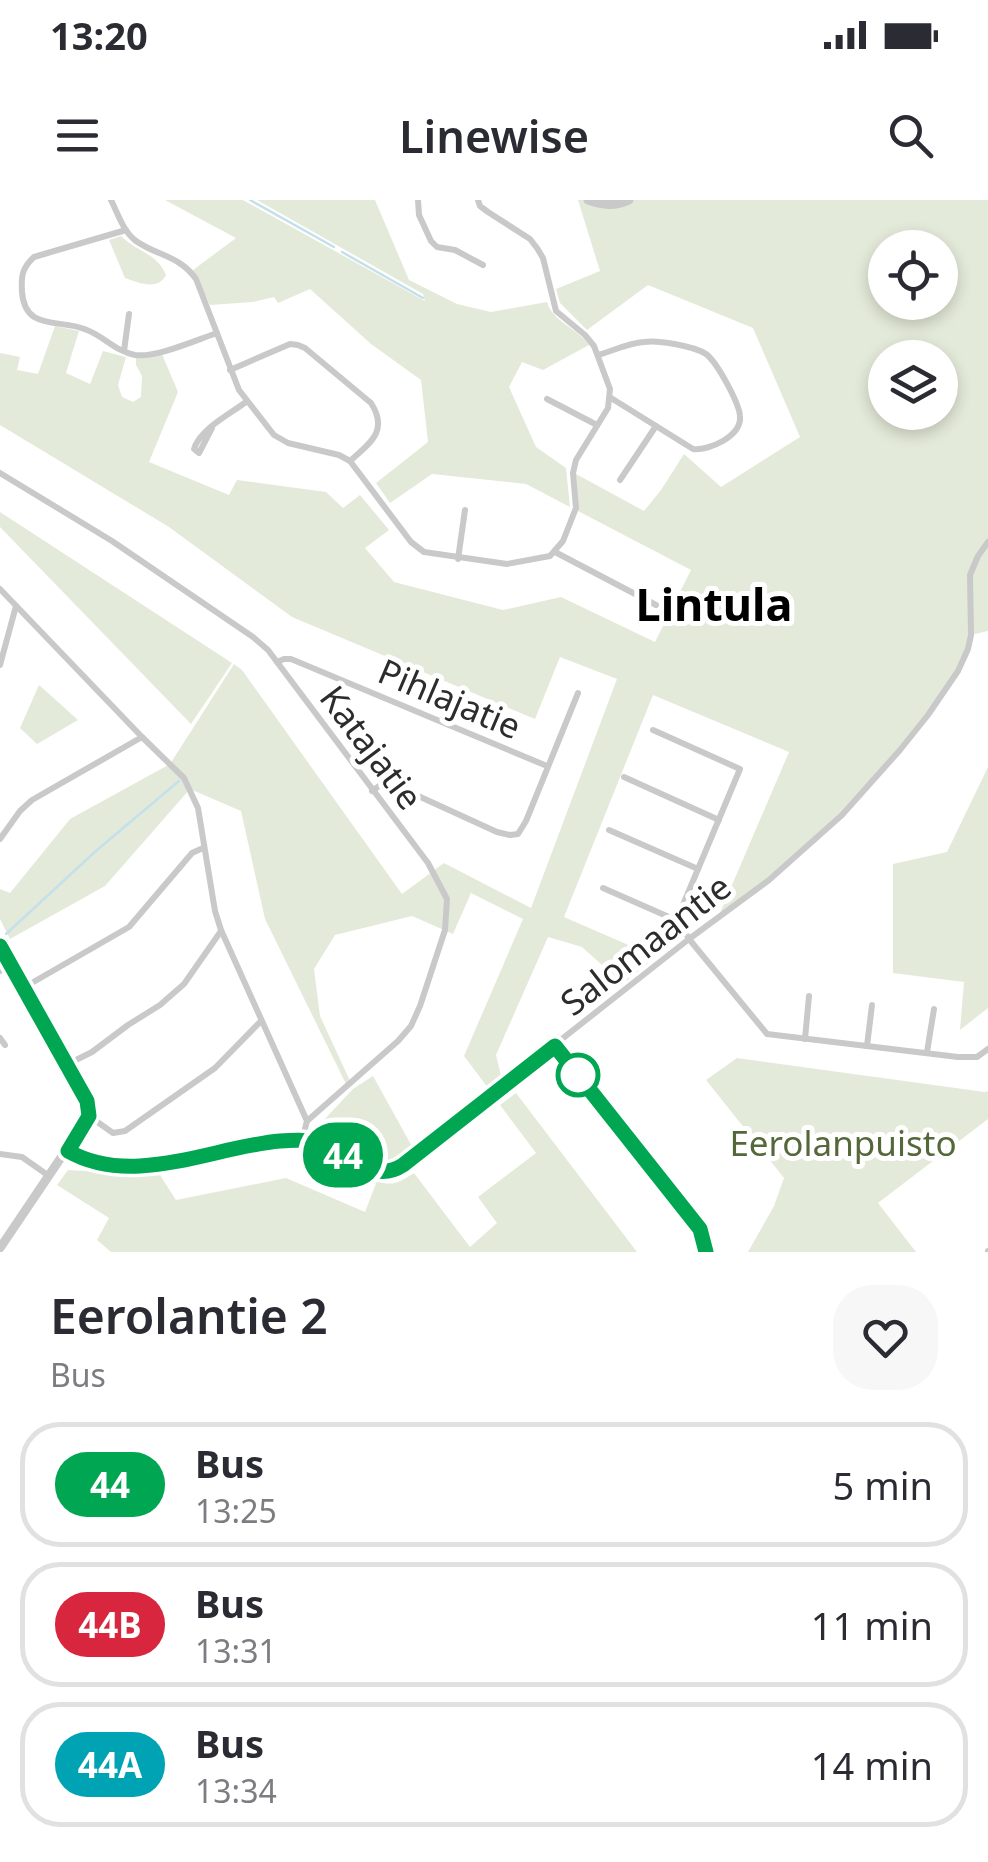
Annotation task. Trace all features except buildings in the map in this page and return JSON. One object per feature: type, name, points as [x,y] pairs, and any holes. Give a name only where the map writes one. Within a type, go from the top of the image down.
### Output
[{"type":"street","points":[[111,200],[126,230],[142,244],[188,268],[196,279],[246,402],[277,438],[350,461],[417,548],[506,564],[542,559],[555,552],[563,541],[576,508],[576,460],[608,408],[610,389],[598,355],[585,335],[556,311],[537,248],[530,239],[480,206],[478,200]]},
{"type":"street","points":[[418,200],[431,241],[438,248],[454,250],[483,265]]},
{"type":"street","points":[[588,200],[624,202]]},
{"type":"street","points":[[126,230],[34,257],[21,276],[23,304],[28,313],[38,320],[90,331],[138,356],[217,332]]},
{"type":"street","points":[[124,351],[129,314]]},
{"type":"street","points":[[598,355],[653,341],[705,354],[714,362],[740,415],[740,423],[734,432],[702,450],[693,449],[610,398]]},
{"type":"street","points":[[230,370],[290,344],[306,348],[371,403],[378,414],[378,430],[371,442],[350,461]]},
{"type":"street","points":[[547,399],[597,426]]},
{"type":"street","points":[[212,428],[246,402]]},
{"type":"street","points":[[620,480],[656,426]]},
{"type":"street","name":"Katajatie","points":[[0,473],[254,637],[278,662],[428,863],[448,899],[445,930],[411,1026],[308,1121]]},
{"type":"street","points":[[458,558],[465,510]]},
{"type":"street","name":"Salomaantie","points":[[68,1151],[96,1162],[150,1166],[276,1141],[302,1140],[323,1145],[377,1173],[394,1170],[769,880],[836,821],[900,750],[958,671],[971,635],[970,575],[988,542]]},
{"type":"street","points":[[555,552],[656,605]]},
{"type":"street","points":[[0,590],[190,788],[198,808],[221,930],[308,1121],[302,1140]]},
{"type":"street","points":[[0,664],[16,606]]},
{"type":"street","name":"Pihlajatie","points":[[278,662],[291,659],[547,766]]},
{"type":"street","points":[[372,792],[382,784],[392,784],[497,832],[518,834],[578,693]]},
{"type":"street","points":[[653,730],[740,769],[678,920]]},
{"type":"street","points":[[0,839],[32,800],[142,737]]},
{"type":"street","points":[[624,777],[719,820]]},
{"type":"street","points":[[609,830],[698,869]]},
{"type":"street","points":[[23,988],[128,927],[192,853],[203,848]]},
{"type":"street","points":[[603,888],[678,920],[766,1034],[970,1057],[988,1050]]},
{"type":"street","points":[[66,1065],[93,1052],[160,1005],[184,984],[221,930]]},
{"type":"street","points":[[0,946],[87,1101],[89,1116],[0,1248]]},
{"type":"street","points":[[0,970],[10,964]]},
{"type":"street","points":[[805,1039],[809,996]]},
{"type":"street","points":[[867,1046],[872,1005]]},
{"type":"street","points":[[927,1052],[934,1009]]},
{"type":"street","points":[[89,1116],[113,1132],[125,1131],[216,1068],[261,1021]]},
{"type":"street","points":[[555,1046],[700,1229],[706,1252]]},
{"type":"street","points":[[0,1154],[22,1157],[49,1176]]},
{"type":"green space","points":[[165,200],[243,200],[425,301],[423,294],[257,200],[375,200],[409,280],[457,304],[491,312],[547,302],[554,314],[589,345],[543,370],[522,362],[509,387],[536,447],[566,468],[570,507],[526,484],[432,474],[390,503],[376,483],[428,442],[421,380],[371,344],[310,289],[278,303],[274,297],[210,305],[193,270],[236,238]]},
{"type":"green space","points":[[578,200],[603,205],[629,200],[988,200],[988,631],[971,635],[958,671],[928,715],[842,815],[717,920],[789,752],[653,695],[564,917],[656,957],[623,984],[582,947],[548,937],[496,1055],[502,1080],[491,1092],[464,1056],[523,919],[471,893],[453,934],[412,916],[335,935],[314,969],[320,1016],[351,1083],[347,1086],[265,919],[241,811],[190,789],[105,886],[10,939],[0,919],[0,889],[10,893],[70,819],[170,764],[234,664],[402,894],[444,863],[531,908],[617,679],[560,657],[535,719],[292,617],[169,527],[0,425],[0,353],[20,357],[17,370],[38,374],[55,326],[79,331],[66,373],[90,384],[103,351],[126,357],[118,385],[122,397],[133,402],[141,397],[142,376],[136,358],[162,354],[178,392],[149,462],[229,495],[237,480],[326,492],[343,508],[360,495],[389,530],[365,548],[394,582],[503,610],[561,597],[655,642],[691,570],[578,511],[576,474],[644,511],[684,454],[721,487],[800,437],[753,328],[648,285],[587,330],[560,303],[556,289],[600,271]]},
{"type":"green space","points":[[121,236],[157,262],[166,275],[163,280],[148,284],[125,278],[109,240]]},
{"type":"green space","points":[[0,512],[232,663],[191,724],[0,527]]},
{"type":"green space","points":[[39,685],[78,720],[37,744],[20,728]]},
{"type":"green space","points":[[988,767],[988,1008],[960,1030],[964,982],[893,973],[893,864],[947,852]]},
{"type":"green space","name":"Eerolanpuisto","points":[[737,1058],[988,1091],[988,1119],[878,1203],[916,1252],[748,1252],[774,1206],[784,1178],[706,1080]]},
{"type":"green space","points":[[373,1076],[414,1150],[398,1163],[365,1157],[329,1135],[323,1121],[353,1089]]},
{"type":"green space","points":[[516,1093],[637,1252],[111,1252],[97,1240],[109,1218],[57,1185],[68,1170],[160,1175],[176,1200],[286,1178],[365,1212],[377,1181],[396,1183],[414,1173],[470,1247],[497,1223],[478,1197],[536,1153],[500,1105]]},
{"type":"waterway","points":[[250,200],[334,247]]},
{"type":"waterway","points":[[342,252],[423,298]]},
{"type":"waterway","points":[[6,934],[179,781]]},
{"type":"bus line","name":"44","points":[[0,946],[87,1101],[89,1116],[68,1151],[77,1157],[150,1166],[276,1141],[302,1140],[323,1145],[377,1173],[385,1173],[403,1165],[555,1046],[700,1229],[706,1252]]},
{"type":"district","name":"Lintula","points":[[714,603]]}]
